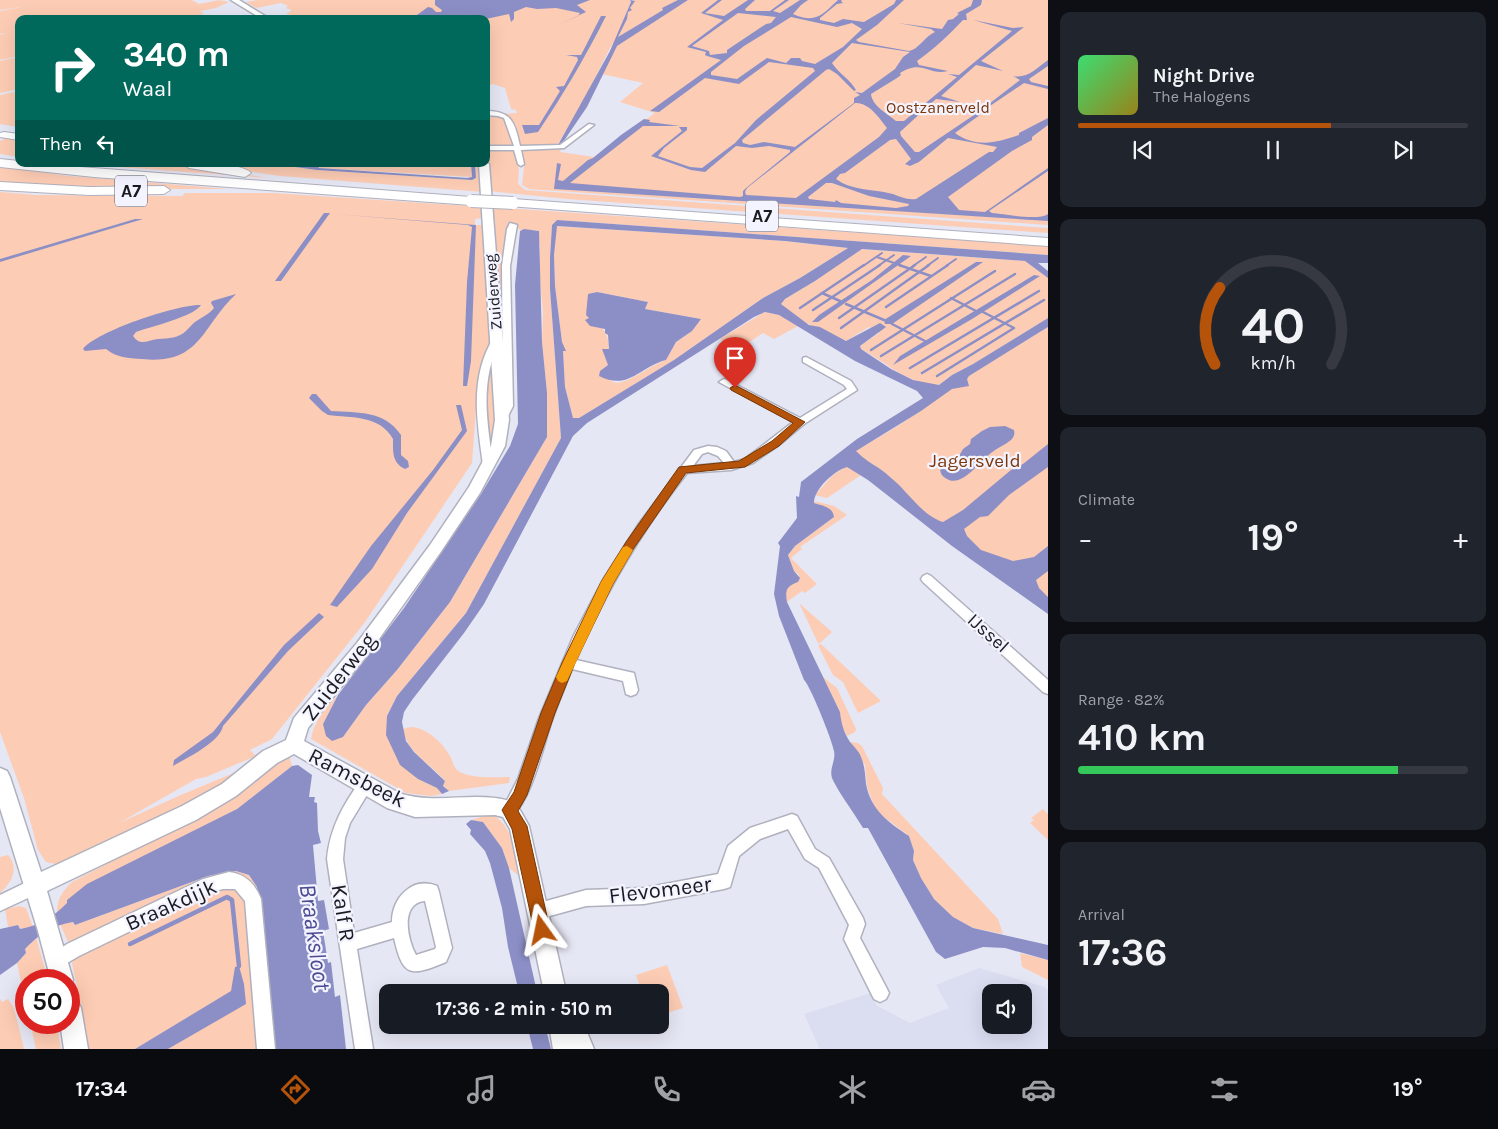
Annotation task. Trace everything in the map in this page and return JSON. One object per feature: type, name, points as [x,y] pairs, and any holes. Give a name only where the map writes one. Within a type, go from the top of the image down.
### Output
[{"type":"highway","points":[[1,136],[15,137]]},
{"type":"highway","points":[[0,157],[15,159]]},
{"type":"highway","name":"A7","points":[[0,163],[15,165]]},
{"type":"highway","name":"A7","points":[[38,167],[1048,242]]},
{"type":"highway","name":"A7","points":[[85,167],[280,184]]},
{"type":"highway","name":"A7","points":[[207,167],[272,177],[280,184]]},
{"type":"highway","name":"A7","points":[[0,186],[89,191],[262,190],[280,184]]},
{"type":"highway","name":"A7","points":[[513,201],[1048,236]]},
{"type":"street","points":[[234,0],[260,15]]},
{"type":"street","points":[[490,113],[500,114],[506,117],[521,164]]},
{"type":"street","points":[[490,148],[562,147],[591,125]]},
{"type":"street","name":"Zuiderweg","points":[[294,745],[300,724],[363,648],[407,587],[475,488],[498,446],[502,420],[484,167]]},
{"type":"street","name":"Zuiderweg","points":[[502,420],[508,406],[506,266],[513,225]]},
{"type":"street","points":[[488,465],[479,397],[488,351],[497,339]]},
{"type":"street","points":[[683,470],[732,466],[753,459],[800,422],[852,390],[848,383],[806,360]]},
{"type":"street","points":[[724,382],[800,422]]},
{"type":"street","points":[[553,984],[519,826],[509,810],[520,795],[548,713],[568,663],[607,582],[630,545],[698,452],[703,449],[720,452],[732,466]]},
{"type":"street","name":"IJssel","points":[[927,578],[1048,688]]},
{"type":"street","points":[[568,663],[629,677],[631,690]]},
{"type":"street","points":[[0,903],[189,813],[230,790],[270,757],[294,745]]},
{"type":"street","name":"Ramsbeek","points":[[294,745],[394,801],[415,808],[496,806],[509,810]]},
{"type":"street","points":[[0,777],[60,969]]},
{"type":"street","name":"Kalf R","points":[[364,1049],[335,859],[335,841],[345,815],[366,785]]},
{"type":"street","name":"Flevomeer","points":[[538,911],[586,898],[644,896],[724,881],[734,851],[756,833],[792,821],[810,854],[824,863],[857,924],[852,939],[880,993]]},
{"type":"street","name":"Braakdijk","points":[[61,969],[73,950],[209,885],[223,880],[236,880],[248,888],[253,898],[266,1049]]},
{"type":"street","points":[[348,944],[400,928]]},
{"type":"street","points":[[550,966],[557,984]]},
{"type":"street","points":[[73,1034],[76,1049]]},
{"type":"street","points":[[562,1034],[565,1049]]},
{"type":"street","points":[[576,1034],[582,1049]]},
{"type":"shaded area","points":[[979,968],[1045,987],[1048,991],[1048,1049],[820,1049],[804,1014],[871,993],[877,1006],[910,1023],[949,1008],[936,985]]},
{"type":"green space","points":[[0,0],[192,0],[199,4],[219,0],[229,2],[216,8],[200,11],[204,14],[199,15],[15,15],[15,57],[0,60],[0,35],[8,33],[0,34],[0,11],[21,7],[0,10]]},
{"type":"green space","name":"Oostzanerveld","points":[[257,0],[630,0],[631,2],[620,27],[633,0],[1048,0],[1048,225],[529,189],[522,185],[524,167],[519,145],[502,114],[517,113],[516,110],[511,109],[505,88],[490,85],[490,15],[292,15],[286,14],[292,10],[286,8],[288,6],[281,3],[256,8],[246,2]],"holes":[[[613,42],[602,74],[643,83],[620,102],[655,113],[594,157],[560,152],[563,143],[558,144],[583,102]]]},
{"type":"green space","points":[[15,58],[15,90],[0,93],[0,61]]},
{"type":"green space","points":[[15,92],[15,126],[0,124],[0,95]]},
{"type":"green space","points":[[490,115],[500,117],[507,123],[513,145],[490,147]]},
{"type":"green space","points":[[8,137],[15,138],[15,156],[0,154],[0,141]]},
{"type":"green space","points":[[490,149],[514,150],[519,169],[518,184],[525,190],[1048,228],[1048,233],[567,199],[489,191],[487,167],[490,167]]},
{"type":"green space","points":[[0,167],[70,176],[228,189],[123,189],[0,184]]},
{"type":"green space","points":[[119,167],[198,167],[269,178]]},
{"type":"green space","points":[[218,167],[295,167],[472,180],[476,178],[475,167],[480,167],[483,192],[280,176]]},
{"type":"green space","points":[[471,167],[472,177],[319,168]]},
{"type":"green space","points":[[0,192],[37,195],[182,196],[185,193],[274,193],[484,207],[484,218],[475,219],[475,225],[485,225],[493,330],[478,380],[472,463],[365,622],[272,739],[250,750],[256,756],[206,777],[196,779],[119,823],[246,768],[179,809],[60,865],[46,862],[38,850],[24,798],[0,732]]},
{"type":"green space","points":[[491,207],[1048,246],[1048,255],[557,220],[552,225],[550,289],[561,438],[466,613],[397,696],[387,716],[418,779],[437,788],[442,794],[431,796],[406,793],[311,739],[317,721],[338,695],[323,724],[343,737],[366,705],[397,670],[450,602],[547,437],[547,393],[542,342],[543,312],[539,269],[540,245],[537,230],[521,230],[510,226],[506,395]]},
{"type":"green space","points":[[556,226],[785,241],[848,248],[800,278],[763,298],[674,360],[579,418],[573,418],[565,387],[563,351],[565,351],[562,342],[555,286],[554,255]],"holes":[[[597,292],[648,302],[645,309],[701,319],[688,334],[676,342],[666,360],[624,381],[613,382],[600,371],[608,365],[603,349],[609,350],[608,338],[604,331],[589,318],[588,295]]]},
{"type":"green space","points":[[859,249],[1025,261],[1048,278],[1048,318],[952,375],[939,385],[917,381],[898,372],[861,349],[860,346],[879,333],[869,327],[846,341],[794,316],[781,304],[785,299],[815,281]]},
{"type":"green space","points":[[765,312],[779,315],[798,326],[774,339],[763,333],[739,349],[720,339]]},
{"type":"green space","name":"Jagersveld","points":[[1048,327],[1048,598],[985,561],[966,535],[931,521],[854,451],[903,423],[987,364]]},
{"type":"green space","points":[[494,352],[498,413],[492,446],[484,395]]},
{"type":"green space","points":[[847,466],[861,475],[827,498],[815,495],[833,475]]},
{"type":"green space","points":[[814,501],[834,506],[847,515],[800,547],[802,549],[791,558],[817,584],[805,593],[802,591],[787,602],[785,591],[790,585],[798,582],[799,575],[794,571],[788,555],[795,546],[834,517],[829,508],[814,503]]},
{"type":"green space","points":[[799,603],[832,632],[820,643],[818,643]]},
{"type":"green space","points":[[821,644],[881,701],[858,713],[843,682],[833,675],[818,645]]},
{"type":"green space","points":[[823,677],[837,688],[856,729],[855,732],[847,736],[841,724],[840,712]]},
{"type":"green space","points":[[411,727],[423,730],[438,741],[450,756],[454,767],[460,772],[478,777],[510,777],[509,783],[449,791],[443,785],[445,781],[409,745],[403,729]]},
{"type":"green space","points":[[850,742],[858,743],[862,746],[883,788],[882,794],[998,919],[1003,934],[973,928],[953,917],[934,899],[913,860],[914,851],[909,836],[876,811],[867,787],[865,765]]},
{"type":"green space","points":[[289,755],[292,766],[237,809],[67,903],[57,913],[61,896],[72,882],[213,809],[278,759]]},
{"type":"green space","points":[[1043,809],[1048,814],[1048,840],[1030,823],[1034,820],[1031,818]]},
{"type":"green space","points":[[492,814],[500,820],[509,833],[514,849],[518,875],[509,868],[502,848],[483,822],[471,820]]},
{"type":"green space","points":[[8,855],[12,860],[13,876],[0,893],[0,857]]},
{"type":"green space","points":[[236,871],[249,875],[257,887],[254,889],[237,877],[69,944],[60,924],[73,922],[75,925],[208,876]]},
{"type":"green space","points":[[228,884],[248,897],[263,1049],[168,1049],[185,1039],[244,984],[135,1049],[87,1049],[80,1001],[80,969],[73,969],[72,963],[77,956],[155,916]]},
{"type":"green space","points":[[19,906],[26,908],[33,927],[20,929],[18,925],[8,927],[5,909]]},
{"type":"green space","points":[[36,937],[45,969],[18,969],[17,963],[26,953],[25,949]]},
{"type":"green space","points":[[1020,953],[1048,960],[1048,980],[1022,967]]},
{"type":"green space","points":[[667,965],[683,1008],[669,1012],[669,984],[639,984],[636,975]]},
{"type":"green space","points":[[0,999],[2,1002],[8,999],[15,1012],[15,1034],[20,1034],[24,1049],[0,1049]]},
{"type":"green space","points":[[33,1034],[59,1034],[61,1049],[36,1049]]},
{"type":"water","points":[[435,0],[590,0],[577,5],[586,12],[578,16],[580,13],[556,8],[537,9],[526,7],[514,12],[514,19],[511,22],[509,14],[490,18],[490,15],[417,15],[428,7],[436,12],[441,12],[442,10],[435,5]]},
{"type":"water","points":[[630,0],[635,1],[630,8],[632,10],[628,12],[627,19],[618,37],[663,10],[662,8],[678,0],[688,0],[617,46],[587,107],[561,145],[558,145],[610,51],[631,2]]},
{"type":"water","points":[[718,0],[722,0],[705,13],[724,16],[748,0],[755,0],[745,9],[746,11],[770,11],[785,0],[789,0],[773,11],[780,13],[800,0],[808,0],[793,14],[813,18],[823,14],[838,0],[842,0],[843,3],[837,4],[820,20],[834,23],[843,19],[864,22],[894,4],[896,0],[904,0],[877,25],[856,40],[909,51],[935,32],[931,29],[898,23],[942,29],[948,20],[953,19],[959,14],[957,13],[971,6],[973,0],[982,0],[981,5],[966,14],[967,20],[963,20],[941,42],[917,61],[919,65],[948,71],[941,72],[914,67],[908,69],[871,94],[872,98],[877,106],[896,121],[904,121],[957,77],[948,74],[959,75],[1012,31],[973,20],[1013,28],[1024,27],[981,61],[1003,71],[976,65],[941,96],[960,102],[936,99],[900,132],[901,136],[915,152],[919,152],[980,111],[984,112],[955,133],[971,141],[995,142],[1019,135],[1019,133],[1048,118],[1048,125],[1032,137],[1032,140],[1012,151],[948,197],[959,210],[985,212],[1048,168],[1048,171],[989,211],[992,213],[1029,217],[1048,214],[1048,221],[554,189],[557,163],[561,164],[558,180],[563,181],[644,119],[650,120],[649,122],[680,126],[643,126],[570,183],[740,197],[743,196],[743,191],[746,188],[790,152],[790,150],[769,146],[752,148],[736,146],[705,172],[691,170],[651,156],[682,131],[679,127],[687,127],[687,130],[664,148],[658,156],[690,167],[702,168],[735,143],[756,120],[815,71],[813,68],[769,62],[739,84],[705,78],[659,112],[650,111],[721,60],[705,55],[706,52],[687,47],[723,20],[701,13]],"holes":[[[738,13],[776,17],[771,23],[766,24],[727,50],[727,53],[710,55],[709,51],[692,46]],[[791,17],[837,27],[852,23],[862,29],[843,47],[815,64],[802,61],[800,58],[791,58],[786,63],[767,58],[737,79],[711,75],[711,72],[744,46]],[[852,43],[910,52],[903,57],[895,69],[862,93],[855,92],[860,95],[854,98],[854,103],[795,147],[764,142],[750,145],[743,143],[742,140],[826,70],[829,69],[837,74],[854,91],[856,90],[832,63]],[[855,103],[860,103],[869,108],[887,128],[879,137],[796,198],[746,195],[747,188]],[[948,138],[997,147],[993,152],[989,152],[916,199],[907,199],[886,192],[856,188],[836,179],[840,174],[845,173],[890,140],[896,139],[911,159],[905,164],[910,166],[919,162]],[[826,183],[832,183],[869,196],[909,204],[908,206],[896,208],[841,203],[836,200],[835,202],[809,199],[808,197]]]},
{"type":"water","points":[[601,16],[606,16],[565,90],[538,132],[525,134],[522,125],[539,125],[560,91],[556,87],[564,86],[578,60],[577,57],[566,55],[581,55]]},
{"type":"water","points":[[1048,60],[1048,66],[1029,79],[1031,82],[1048,86],[1048,89],[1024,83],[984,110],[974,107],[985,107],[1020,80],[1013,76],[1023,76]]},
{"type":"water","points":[[295,167],[467,178],[472,177],[471,167],[475,167],[476,178],[472,180]]},
{"type":"water","points":[[324,213],[330,213],[281,281],[275,281]]},
{"type":"water","points":[[334,214],[476,225],[471,361],[467,386],[463,386],[467,282],[472,227],[468,225]]},
{"type":"water","points":[[135,219],[143,219],[0,262],[0,259]]},
{"type":"water","points":[[557,220],[1048,255],[1048,263],[1038,263],[1048,271],[1048,278],[1025,261],[862,249],[785,299],[781,304],[809,325],[820,327],[846,341],[880,323],[886,327],[860,346],[861,349],[891,369],[913,380],[939,385],[952,375],[1048,318],[1048,327],[969,376],[967,379],[969,386],[952,389],[921,411],[856,451],[886,473],[928,514],[943,522],[963,510],[1011,470],[1023,464],[1048,444],[1048,467],[1009,495],[988,516],[980,517],[964,529],[967,536],[981,550],[1013,561],[1034,557],[1048,546],[1048,571],[1036,580],[1039,588],[1048,597],[1048,614],[952,546],[868,480],[847,467],[831,476],[817,492],[814,503],[830,509],[834,517],[795,546],[788,555],[794,571],[800,578],[798,582],[787,589],[786,595],[787,602],[840,712],[846,735],[860,755],[868,793],[881,814],[909,836],[914,851],[913,860],[934,899],[953,917],[973,928],[1048,945],[1048,960],[1005,948],[983,947],[945,959],[936,952],[868,828],[863,828],[832,778],[833,746],[779,616],[774,594],[780,546],[778,543],[797,518],[796,496],[799,497],[801,482],[857,439],[923,398],[917,391],[855,361],[779,315],[765,312],[754,317],[587,423],[573,436],[484,604],[404,712],[402,722],[406,741],[414,752],[445,781],[443,786],[449,791],[442,794],[437,788],[418,779],[400,765],[386,735],[387,716],[397,696],[466,613],[561,438],[550,289],[552,225]],"holes":[[[557,226],[785,241],[848,248],[800,278],[763,298],[674,360],[579,418],[573,418],[565,387],[563,351],[566,351],[562,342],[555,286],[554,255]]]},
{"type":"water","points":[[524,229],[539,231],[542,342],[547,393],[547,437],[450,602],[397,670],[366,705],[343,737],[332,741],[326,736],[323,724],[338,695],[404,608],[481,494],[510,446],[518,424],[515,285],[520,231]]},
{"type":"water","points":[[903,255],[911,256],[818,322],[812,322],[819,315],[872,280]]},
{"type":"water","points":[[976,262],[983,262],[892,324],[885,324],[884,320]]},
{"type":"water","points":[[1034,275],[1040,276],[972,319],[893,365],[900,356]]},
{"type":"water","points":[[597,292],[648,302],[645,309],[701,319],[692,331],[676,342],[666,360],[626,379],[618,381],[609,380],[599,376],[600,371],[608,365],[602,349],[609,349],[608,335],[605,333],[605,329],[590,326],[585,320],[589,318],[586,315],[588,294]]},
{"type":"water","points":[[236,294],[198,341],[188,350],[177,356],[162,359],[137,359],[119,356],[106,349],[85,351],[83,349],[104,334],[120,327],[175,309],[201,305],[190,313],[172,321],[136,332],[133,336],[142,342],[177,337],[214,308],[211,303],[212,301]]},
{"type":"water","points":[[312,394],[316,394],[331,411],[370,414],[387,421],[401,435],[401,455],[408,461],[409,467],[405,469],[401,467],[395,460],[393,439],[381,426],[365,419],[328,415],[309,398]]},
{"type":"water","points":[[456,405],[461,405],[467,431],[407,513],[372,569],[337,607],[330,605],[371,546],[433,470],[462,430]]},
{"type":"water","points":[[1005,426],[1014,430],[1012,439],[991,453],[965,477],[953,481],[942,475],[940,467],[959,456],[963,449],[970,444],[971,439],[990,427]]},
{"type":"water","points":[[319,613],[324,617],[288,651],[223,726],[216,738],[210,744],[173,766],[174,760],[213,732],[284,645]]},
{"type":"water","name":"Braaksloot","points":[[298,765],[312,775],[309,797],[315,797],[314,802],[317,803],[318,831],[321,843],[313,845],[318,901],[324,900],[329,929],[323,931],[328,963],[331,962],[335,997],[340,995],[346,1049],[276,1049],[257,887],[249,875],[236,871],[208,876],[75,925],[73,922],[52,928],[35,939],[25,949],[26,953],[17,963],[0,975],[0,929],[18,925],[20,929],[34,926],[46,920],[62,908],[67,903],[67,900],[87,884],[237,809],[292,766]]},
{"type":"water","points":[[471,820],[483,822],[502,848],[509,868],[535,984],[517,984],[508,947],[502,908],[490,863],[485,851],[470,834],[471,830],[466,824]]},
{"type":"water","points":[[239,966],[244,984],[246,1004],[168,1049],[135,1049],[231,991],[235,967]]},
{"type":"water","points":[[529,1034],[547,1034],[551,1049],[533,1049]]},
{"type":"waterway","points":[[863,266],[882,253]]},
{"type":"waterway","points":[[886,260],[894,255]]},
{"type":"waterway","points":[[877,257],[886,260]]},
{"type":"waterway","points":[[913,266],[926,257]]},
{"type":"waterway","points":[[927,266],[938,258]]},
{"type":"waterway","points":[[946,266],[956,259]]},
{"type":"waterway","points":[[878,266],[886,260]]},
{"type":"waterway","points":[[886,260],[894,263]]},
{"type":"waterway","points":[[822,293],[864,265]]},
{"type":"waterway","points":[[832,297],[880,265]]},
{"type":"waterway","points":[[902,266],[899,265],[910,269]]},
{"type":"waterway","points":[[910,269],[915,265]]},
{"type":"waterway","points":[[919,272],[929,265]]},
{"type":"waterway","points":[[886,307],[948,265]]},
{"type":"waterway","points":[[854,307],[910,269]]},
{"type":"waterway","points":[[910,269],[919,272]]},
{"type":"waterway","points":[[952,298],[995,271]]},
{"type":"waterway","points":[[864,312],[919,272]]},
{"type":"waterway","points":[[919,272],[931,276]]},
{"type":"waterway","points":[[964,305],[1015,274]]},
{"type":"waterway","points":[[994,318],[1039,291]]},
{"type":"waterway","points":[[800,308],[822,293]]},
{"type":"waterway","points":[[822,293],[832,297]]},
{"type":"waterway","points":[[813,310],[832,297]]},
{"type":"waterway","points":[[832,297],[840,301]]},
{"type":"waterway","points":[[903,330],[952,298]]},
{"type":"waterway","points":[[952,298],[964,305]]},
{"type":"waterway","points":[[1005,323],[1044,300]]},
{"type":"waterway","points":[[846,304],[854,307]]},
{"type":"waterway","points":[[914,336],[964,305]]},
{"type":"waterway","points":[[964,305],[976,311]]},
{"type":"waterway","points":[[839,318],[854,307]]},
{"type":"waterway","points":[[854,307],[864,312]]},
{"type":"waterway","points":[[841,328],[864,312]]},
{"type":"waterway","points":[[864,312],[884,320]]},
{"type":"waterway","points":[[983,312],[994,318]]},
{"type":"waterway","points":[[910,368],[994,318]]},
{"type":"waterway","points":[[994,318],[1005,323]]},
{"type":"waterway","points":[[922,373],[1005,323]]},
{"type":"waterway","points":[[937,376],[1014,328],[1005,323]]},
{"type":"waterway","points":[[892,324],[903,330]]},
{"type":"waterway","points":[[871,350],[903,330]]},
{"type":"waterway","points":[[903,330],[914,336]]},
{"type":"waterway","points":[[881,356],[914,336]]},
{"type":"waterway","points":[[914,336],[925,341]]},
{"type":"waterway","points":[[130,944],[227,897],[232,900],[239,966]]},
{"type":"slow traffic","points":[[562,677],[607,582],[627,550]]},
{"type":"route","points":[[542,930],[519,826],[509,810],[520,795],[548,713],[568,663],[607,582],[630,545],[683,470],[742,465],[775,443],[800,422],[735,388]]}]
